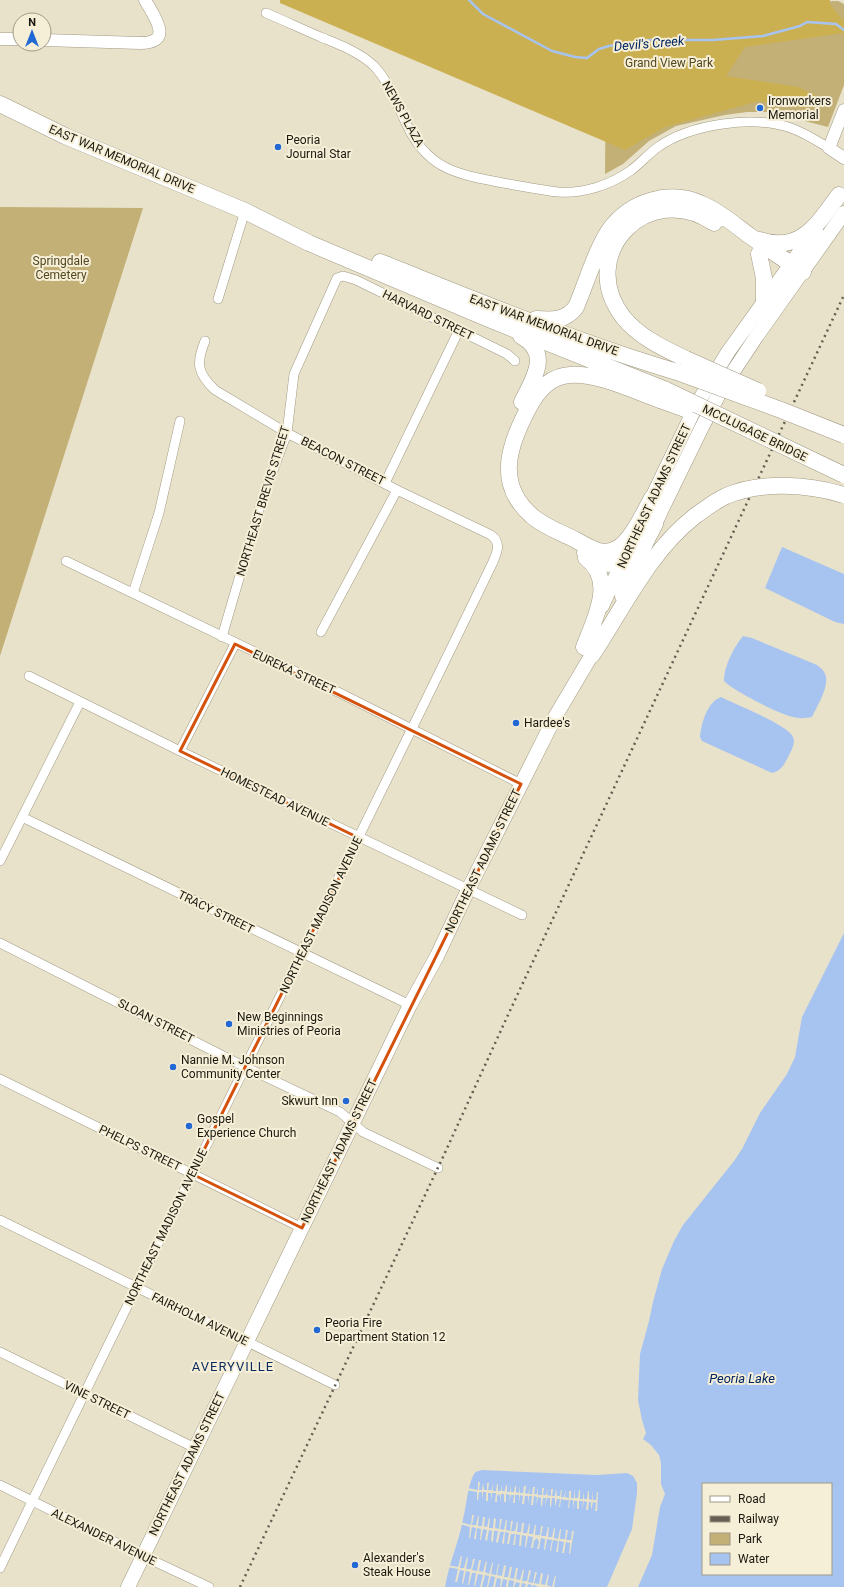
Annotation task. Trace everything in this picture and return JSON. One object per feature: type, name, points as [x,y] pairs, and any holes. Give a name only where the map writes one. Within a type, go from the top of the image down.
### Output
[{"type":"highway","name":"EAST WAR MEMORIAL DRIVE","points":[[0,104],[65,136],[245,212],[311,234],[477,308],[663,395]]},
{"type":"highway","points":[[744,232],[766,242],[782,244],[795,241],[813,229],[842,192]]},
{"type":"highway","points":[[477,308],[529,318],[552,320],[566,317],[576,307],[601,246],[611,229],[620,218],[631,209],[639,204],[654,199],[676,198],[696,202],[711,208],[794,272]]},
{"type":"highway","points":[[794,272],[759,254],[700,215],[681,210],[667,210],[641,217],[622,234],[611,254],[608,268],[608,283],[615,304],[624,317],[642,335],[658,345],[682,365],[751,388],[844,434]]},
{"type":"highway","points":[[759,254],[764,278],[764,301]]},
{"type":"highway","name":"EAST WAR MEMORIAL DRIVE","points":[[477,308],[586,342],[682,365]]},
{"type":"highway","points":[[477,308],[527,340],[534,346],[537,352],[537,370],[504,444],[501,463],[503,484],[512,504],[524,519],[585,557],[594,564],[599,571],[601,581],[600,599],[588,651]]},
{"type":"highway","points":[[652,498],[637,525],[621,546],[612,551],[598,551],[545,524],[528,512],[518,500],[510,482],[509,461],[513,440],[535,395],[552,380],[570,375],[592,376],[663,395]]},
{"type":"highway","name":"MCCLUGAGE BRIDGE","points":[[663,395],[778,444],[844,475]]},
{"type":"highway","points":[[588,651],[657,555],[681,528],[716,501],[728,495],[746,490],[796,485],[817,488],[844,495]]},
{"type":"highway","points":[[542,531],[604,563],[612,564],[622,563],[629,559],[643,546],[655,524]]},
{"type":"main road","name":"NORTHEAST ADAMS STREET","points":[[588,651],[620,601],[655,524],[718,396],[745,354],[842,192]]},
{"type":"main road","name":"NORTHEAST ADAMS STREET","points":[[128,1587],[352,1122],[410,1005],[437,956],[468,890],[588,651],[622,563],[696,406],[728,352],[764,301],[794,272],[844,213]]},
{"type":"street","points":[[52,40],[151,42],[158,37],[160,27],[145,0]]},
{"type":"street","name":"NEWS PLAZA","points":[[266,13],[353,51],[372,64],[385,81],[419,145],[426,155],[436,162],[463,175],[549,191],[574,192],[590,189],[608,183],[631,170],[656,148],[668,140],[695,130],[728,123],[743,122],[777,124],[802,133],[829,148]]},
{"type":"street","points":[[0,39],[12,39]]},
{"type":"street","points":[[844,110],[829,148],[844,158]]},
{"type":"street","points":[[218,299],[245,212]]},
{"type":"street","name":"HARVARD STREET","points":[[339,277],[346,276],[356,280],[507,354],[515,361]]},
{"type":"street","name":"NORTHEAST BREVIS STREET","points":[[222,637],[261,503],[287,433],[295,371],[336,280],[339,277]]},
{"type":"street","points":[[385,483],[459,330]]},
{"type":"street","name":"BEACON STREET","points":[[204,341],[200,356],[199,368],[206,381],[215,390],[287,433],[397,490],[491,535],[497,540]]},
{"type":"street","points":[[133,593],[159,512],[180,421]]},
{"type":"street","points":[[321,632],[397,490]]},
{"type":"street","name":"NORTHEAST MADISON AVENUE","points":[[0,1568],[245,1066],[412,730],[492,564],[497,552],[497,540]]},
{"type":"street","name":"EUREKA STREET","points":[[66,561],[521,784]]},
{"type":"street","points":[[180,751],[235,644]]},
{"type":"street","name":"HOMESTEAD AVENUE","points":[[29,676],[359,838],[522,915]]},
{"type":"street","points":[[0,861],[80,702]]},
{"type":"street","name":"TRACY STREET","points":[[22,817],[410,1005]]},
{"type":"street","name":"SLOAN STREET","points":[[0,943],[340,1112],[363,1132],[438,1168]]},
{"type":"street","name":"PHELPS STREET","points":[[0,1079],[302,1228]]},
{"type":"street","name":"FAIRHOLM AVENUE","points":[[0,1220],[335,1385]]},
{"type":"street","name":"VINE STREET","points":[[0,1352],[195,1448]]},
{"type":"street","name":"ALEXANDER AVENUE","points":[[0,1486],[142,1556],[209,1587]]},
{"type":"highlighted area","points":[[235,644],[521,784],[302,1228],[192,1174],[359,838],[180,751]]},
{"type":"green space","name":"Grand View Park","points":[[280,0],[830,0],[830,4],[844,22],[844,33],[745,47],[726,76],[798,87],[827,101],[805,108],[759,101],[665,127],[625,150],[280,3]]},
{"type":"green space","name":"Grand View Park","points":[[688,0],[699,5],[838,1],[844,4],[844,85],[828,127],[770,112],[747,112],[725,115],[676,126],[649,141],[623,164],[605,174],[606,70]]},
{"type":"green space","name":"Springdale Cemetery","points":[[0,207],[143,208],[0,656]]},
{"type":"water","points":[[782,547],[844,574],[844,624],[835,622],[765,588]]},
{"type":"water","points":[[743,636],[752,638],[817,665],[823,670],[826,677],[825,688],[812,717],[796,718],[778,712],[746,696],[724,681],[724,675],[730,657]]},
{"type":"water","points":[[721,697],[772,721],[789,732],[794,739],[794,744],[785,763],[780,769],[772,773],[702,741],[700,737],[703,720],[708,708]]},
{"type":"water","name":"Peoria Lake","points":[[844,933],[844,1587],[638,1587],[652,1555],[660,1507],[665,1494],[661,1484],[661,1463],[659,1455],[651,1445],[643,1439],[646,1433],[638,1400],[640,1354],[662,1269],[674,1241],[683,1225],[742,1149],[760,1113],[787,1074],[795,1057],[802,1017]]},
{"type":"water","points":[[482,1470],[597,1475],[627,1473],[633,1476],[637,1483],[637,1493],[632,1529],[607,1587],[445,1587],[461,1528],[470,1484],[475,1473]]},
{"type":"pier","points":[[478,1482],[480,1482],[479,1490],[482,1490],[483,1483],[484,1490],[487,1490],[487,1483],[489,1483],[488,1490],[492,1490],[493,1483],[493,1491],[496,1491],[498,1484],[498,1491],[501,1491],[502,1484],[502,1491],[505,1491],[507,1485],[507,1492],[510,1492],[511,1485],[511,1492],[514,1492],[516,1486],[516,1492],[519,1493],[520,1486],[520,1493],[523,1493],[524,1486],[526,1486],[525,1493],[528,1494],[530,1487],[529,1494],[532,1494],[533,1487],[535,1487],[534,1494],[537,1494],[538,1487],[538,1495],[542,1495],[542,1488],[544,1488],[543,1495],[546,1495],[548,1488],[547,1495],[551,1496],[551,1489],[553,1489],[552,1496],[555,1496],[556,1489],[557,1496],[560,1496],[562,1490],[561,1497],[564,1497],[566,1490],[565,1497],[569,1498],[569,1491],[571,1491],[571,1498],[574,1498],[575,1489],[575,1498],[578,1498],[580,1490],[580,1499],[583,1499],[584,1491],[584,1499],[587,1499],[589,1491],[589,1499],[592,1500],[593,1491],[593,1500],[596,1500],[598,1492],[597,1511],[595,1511],[596,1503],[593,1502],[591,1510],[591,1502],[589,1502],[588,1510],[586,1510],[587,1502],[584,1501],[582,1510],[583,1501],[579,1501],[579,1509],[577,1509],[577,1501],[574,1501],[573,1509],[573,1500],[570,1500],[568,1508],[569,1500],[561,1499],[559,1507],[560,1499],[557,1499],[555,1507],[555,1498],[552,1498],[551,1507],[550,1498],[547,1498],[545,1506],[546,1498],[543,1498],[541,1506],[541,1498],[538,1497],[536,1505],[537,1497],[534,1496],[533,1505],[531,1505],[532,1496],[529,1496],[528,1504],[528,1496],[525,1496],[524,1504],[522,1504],[523,1496],[520,1495],[519,1503],[519,1495],[515,1495],[515,1503],[513,1503],[514,1495],[511,1495],[509,1503],[510,1495],[506,1494],[506,1502],[504,1502],[504,1494],[501,1494],[500,1502],[499,1494],[497,1496],[497,1502],[495,1502],[496,1493],[492,1493],[491,1501],[491,1493],[488,1493],[488,1501],[486,1501],[486,1492],[483,1492],[483,1500],[482,1492],[479,1492],[477,1500],[477,1492],[466,1490],[467,1488],[478,1490]]},
{"type":"pier","points":[[472,1515],[474,1515],[472,1525],[476,1525],[479,1516],[478,1526],[482,1526],[483,1517],[485,1517],[484,1526],[487,1527],[490,1518],[489,1528],[493,1528],[494,1518],[496,1519],[495,1528],[499,1529],[500,1519],[502,1519],[500,1529],[504,1530],[507,1520],[506,1530],[510,1531],[511,1521],[513,1521],[511,1531],[515,1531],[518,1522],[517,1532],[521,1532],[522,1523],[524,1523],[523,1533],[527,1533],[530,1524],[529,1534],[533,1534],[536,1525],[535,1535],[540,1535],[541,1526],[543,1526],[541,1536],[546,1536],[549,1527],[548,1537],[552,1537],[555,1528],[554,1538],[558,1539],[560,1529],[560,1539],[565,1539],[566,1530],[568,1530],[566,1540],[571,1540],[572,1531],[574,1531],[570,1554],[570,1543],[566,1542],[564,1553],[562,1553],[564,1542],[559,1541],[558,1552],[556,1552],[558,1541],[553,1540],[550,1551],[552,1540],[547,1539],[544,1550],[545,1539],[541,1538],[539,1549],[537,1549],[539,1542],[537,1538],[534,1541],[533,1548],[531,1548],[533,1537],[528,1536],[525,1547],[526,1536],[522,1535],[521,1546],[519,1546],[520,1535],[516,1534],[515,1545],[513,1545],[515,1534],[511,1534],[509,1544],[507,1544],[509,1533],[505,1532],[504,1544],[502,1543],[504,1532],[500,1532],[498,1543],[496,1542],[498,1531],[494,1531],[493,1542],[491,1541],[492,1531],[489,1530],[487,1541],[485,1540],[487,1530],[483,1529],[480,1540],[481,1529],[477,1528],[476,1539],[474,1539],[476,1528],[472,1527],[469,1538],[470,1527],[460,1524],[460,1522],[471,1525]]},
{"type":"pier","points":[[461,1556],[460,1568],[464,1568],[467,1557],[466,1569],[471,1569],[473,1559],[475,1559],[472,1570],[477,1571],[479,1560],[481,1560],[479,1571],[483,1572],[486,1561],[485,1572],[489,1574],[493,1563],[491,1574],[496,1575],[499,1564],[497,1575],[502,1576],[504,1565],[506,1566],[504,1577],[508,1577],[510,1567],[512,1567],[510,1578],[514,1579],[516,1568],[518,1568],[516,1579],[520,1580],[523,1569],[522,1581],[527,1581],[529,1570],[531,1571],[528,1582],[533,1583],[535,1572],[537,1572],[534,1583],[539,1584],[541,1573],[543,1574],[541,1584],[545,1585],[548,1574],[547,1585],[552,1587],[538,1587],[534,1585],[532,1587],[532,1585],[528,1584],[527,1587],[525,1587],[526,1584],[522,1583],[521,1587],[519,1587],[520,1583],[516,1582],[513,1587],[514,1581],[509,1580],[508,1587],[506,1587],[507,1580],[503,1579],[500,1587],[501,1579],[497,1578],[495,1587],[493,1587],[495,1577],[491,1576],[487,1587],[489,1576],[485,1575],[482,1587],[480,1587],[483,1575],[478,1574],[474,1586],[476,1573],[472,1573],[468,1585],[470,1572],[466,1571],[463,1584],[464,1571],[460,1570],[457,1582],[455,1582],[458,1569],[447,1567],[447,1565],[458,1567]]},
{"type":"pier","points":[[555,1576],[556,1576],[554,1587],[552,1587]]},
{"type":"waterway","name":"Devil's Creek","points":[[469,0],[483,14],[552,51],[575,57],[587,58],[599,49],[609,46],[650,40],[713,40],[763,36],[800,26],[807,22],[836,24],[844,30]]},
{"type":"railway","points":[[240,1587],[443,1157],[844,295]]},
{"type":"place","name":"Ironworkers Memorial","points":[[760,108]]},
{"type":"place","name":"Peoria Journal Star","points":[[278,147]]},
{"type":"place","name":"Hardee's","points":[[516,723]]},
{"type":"place","name":"New Beginnings Ministries of Peoria","points":[[229,1024]]},
{"type":"place","name":"Nannie M. Johnson Community Center","points":[[173,1067]]},
{"type":"place","name":"Skwurt Inn","points":[[346,1101]]},
{"type":"place","name":"Gospel Experience Church","points":[[189,1126]]},
{"type":"place","name":"Peoria Fire Department Station 12","points":[[317,1330]]},
{"type":"place","name":"Alexander's Steak House","points":[[355,1565]]},
{"type":"district","name":"AVERYVILLE","points":[[233,1366]]}]
